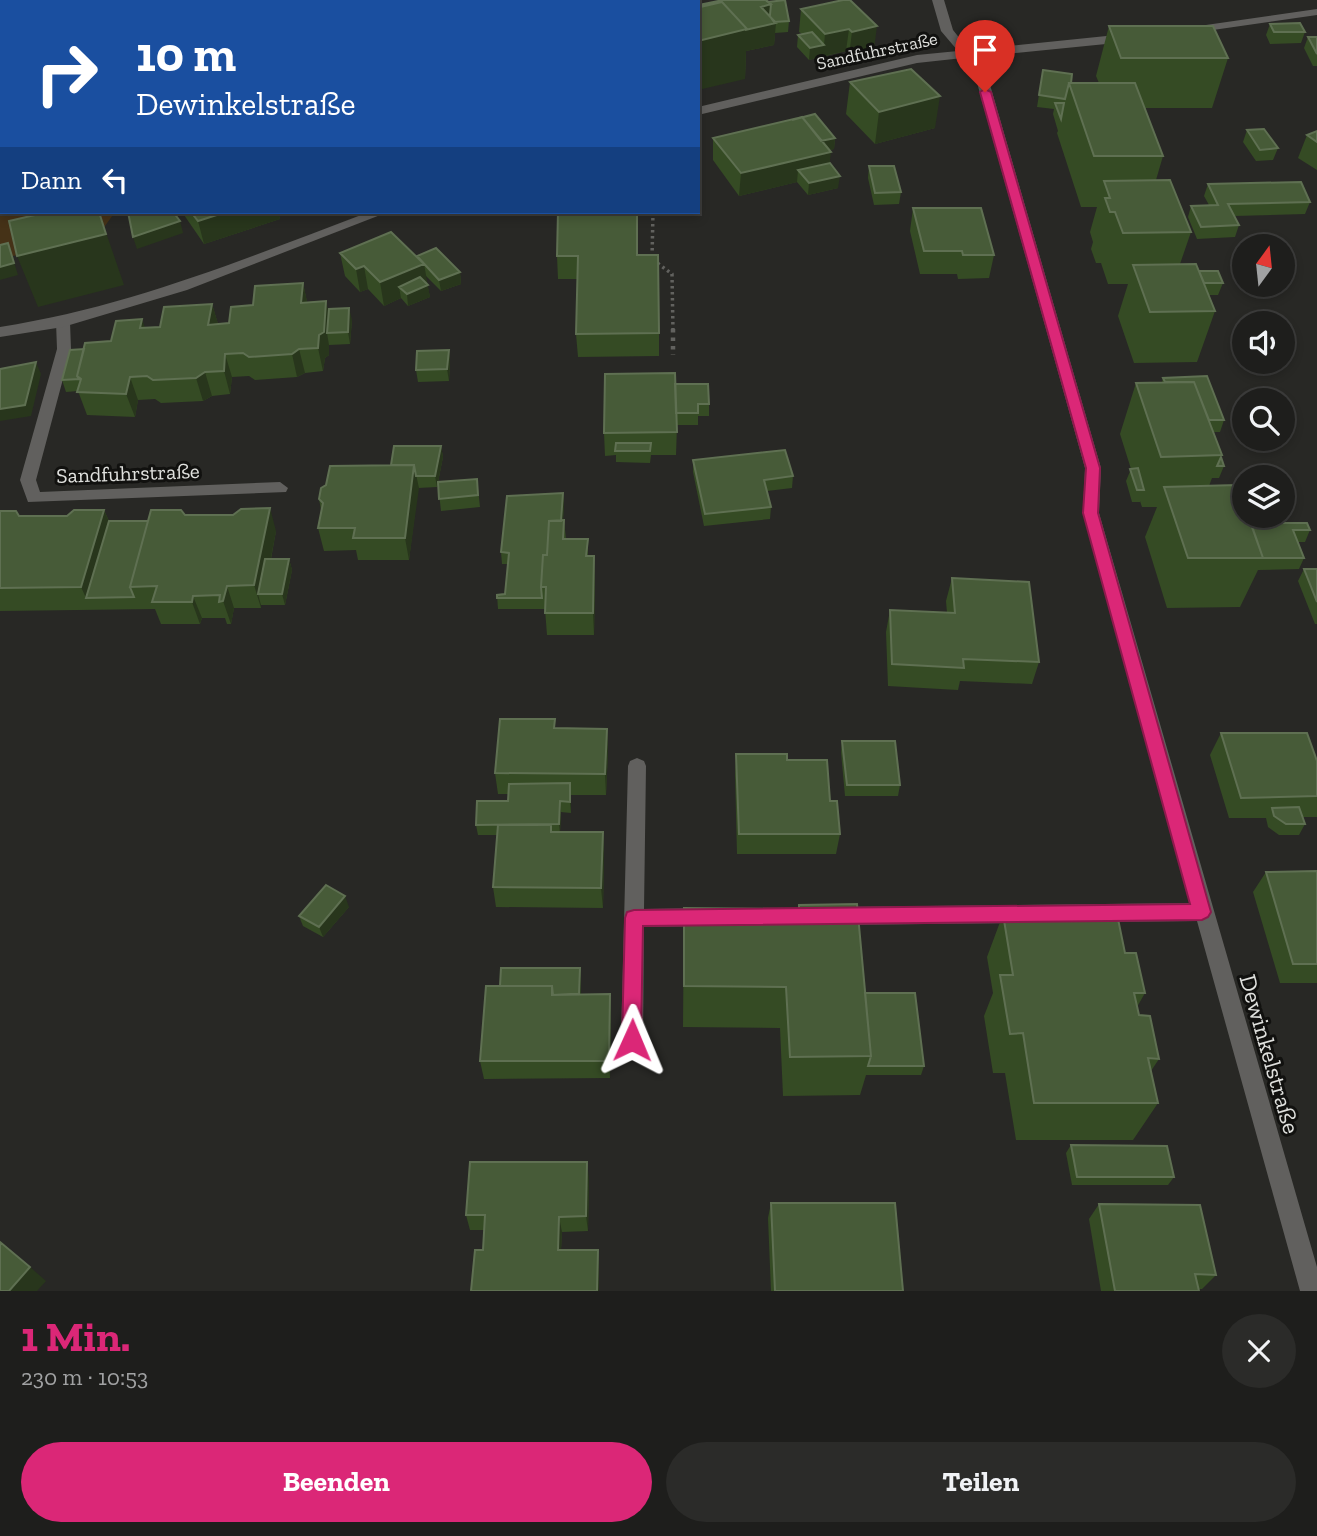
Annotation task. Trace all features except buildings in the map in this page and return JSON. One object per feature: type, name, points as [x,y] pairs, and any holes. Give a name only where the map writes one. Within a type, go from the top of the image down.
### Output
[{"type":"street","name":"Dewinkelstraße","points":[[938,0],[947,31],[980,71],[1093,468],[1091,513],[1311,1291]]},
{"type":"street","points":[[1184,31],[1317,12]]},
{"type":"street","name":"Sandfuhrstraße","points":[[700,111],[917,59],[1145,36]]},
{"type":"street","points":[[0,332],[63,322],[182,287],[376,214]]},
{"type":"street","name":"Sandfuhrstraße","points":[[63,322],[64,349],[28,480],[34,498],[281,488]]},
{"type":"street","points":[[632,1040],[637,766]]},
{"type":"street","points":[[814,916],[1202,912]]},
{"type":"street","points":[[634,918],[731,917]]},
{"type":"path","points":[[653,214],[652,260],[672,274],[673,355]]},
{"type":"shaded area","points":[[0,214],[114,214],[97,237],[0,259]]},
{"type":"route","points":[[632,1040],[634,918],[1202,912],[1091,513],[1093,468],[985,92]]}]
